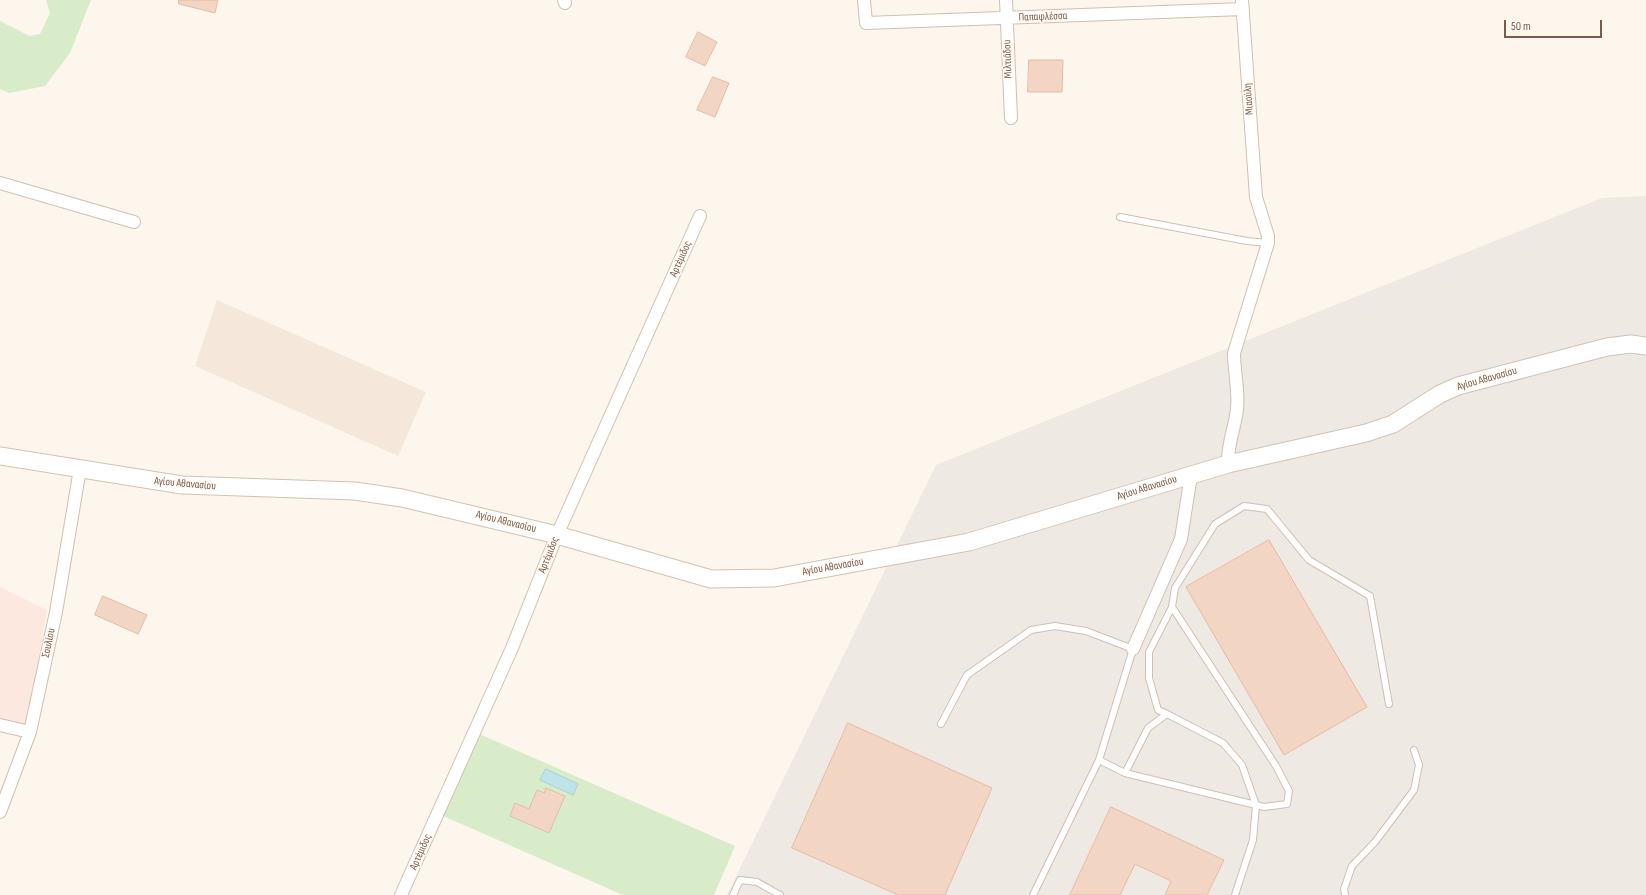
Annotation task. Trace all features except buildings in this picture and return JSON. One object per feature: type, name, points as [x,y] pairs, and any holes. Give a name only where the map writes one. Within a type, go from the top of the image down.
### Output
[{"type":"street","name":"Παπαφλέσσα","points":[[864,0],[866,23],[1007,19],[1243,4]]},
{"type":"street","name":"Μιλτιάδου","points":[[1006,0],[1011,118]]},
{"type":"street","name":"Μιαούλη","points":[[1243,4],[1256,197],[1268,236],[1268,243]]},
{"type":"street","points":[[0,183],[134,222]]},
{"type":"street","name":"Αρτέμιδος","points":[[401,895],[512,648],[557,535],[700,216]]},
{"type":"street","points":[[1228,464],[1227,453],[1237,412],[1238,395],[1234,366],[1234,353],[1268,243]]},
{"type":"street","name":"Αγίου Αθανασίου","points":[[0,456],[182,485],[355,491],[402,498],[557,535],[711,579],[774,578],[969,542],[1228,464],[1366,432],[1393,424],[1440,394],[1458,386],[1606,347],[1631,344],[1646,346]]},
{"type":"street","name":"Σουλίου","points":[[0,812],[30,732],[56,612],[80,469]]},
{"type":"street","points":[[1133,649],[1181,539],[1191,475]]},
{"type":"street","points":[[0,726],[30,732]]},
{"type":"lane","points":[[1120,217],[1246,241],[1268,243]]},
{"type":"lane","points":[[1235,895],[1252,840],[1256,805],[1242,765],[1223,743],[1158,710],[1149,678],[1149,652],[1172,607],[1175,588],[1215,524],[1244,506],[1267,508],[1309,560],[1370,596],[1389,704]]},
{"type":"lane","points":[[1099,760],[1125,772],[1264,808],[1288,804],[1290,791],[1276,766],[1172,607]]},
{"type":"lane","points":[[941,724],[967,675],[1031,630],[1055,626],[1086,630],[1133,649],[1099,760],[1033,895]]},
{"type":"lane","points":[[1125,772],[1148,728],[1167,714]]},
{"type":"lane","points":[[1345,895],[1344,889],[1352,866],[1375,842],[1414,790],[1419,765],[1414,750]]},
{"type":"lane","points":[[733,895],[740,880],[757,882],[780,895]]},
{"type":"shaded area","points":[[1646,196],[1646,895],[727,895],[936,465],[1602,198]]},
{"type":"shaded area","points":[[217,300],[426,392],[398,456],[195,366]]},
{"type":"shaded area","points":[[0,587],[47,610],[27,725],[0,719]]},
{"type":"green space","points":[[46,0],[91,0],[70,53],[45,86],[9,93],[0,89],[0,21],[30,36],[40,34],[50,13]]},
{"type":"green space","points":[[477,733],[735,846],[714,895],[623,895],[441,815]]},
{"type":"water","points":[[546,769],[578,784],[573,795],[540,780]]}]
